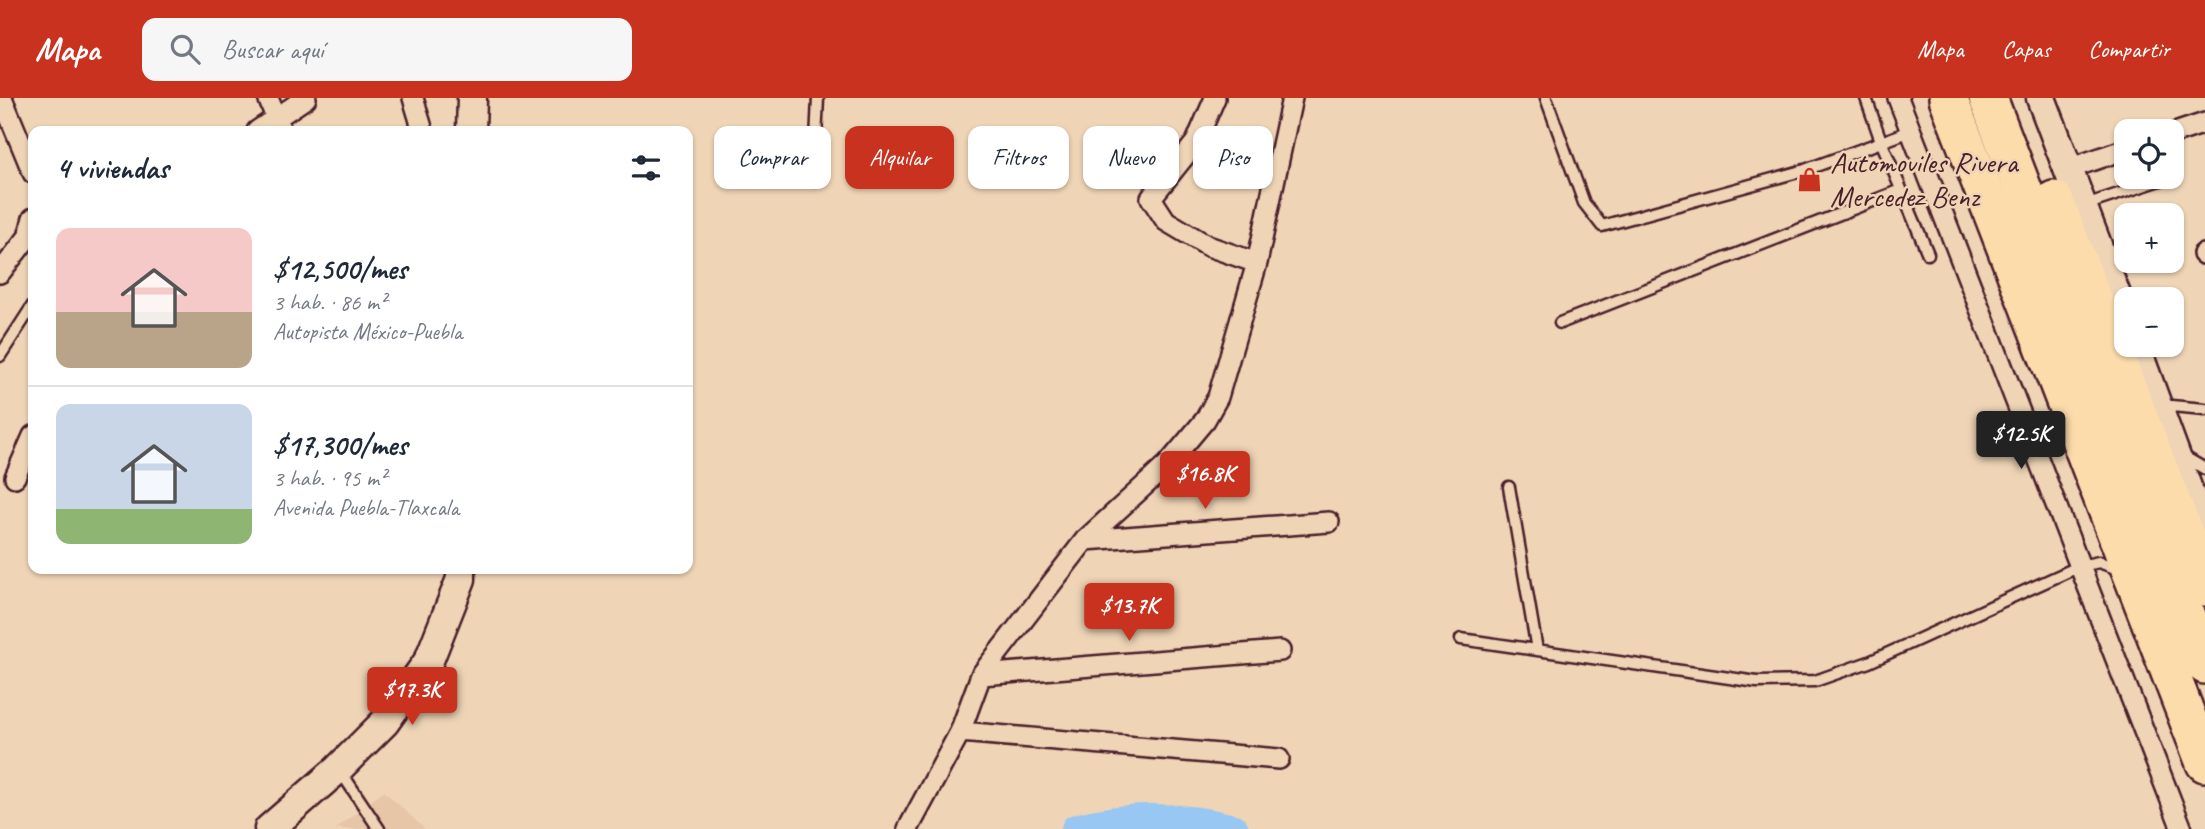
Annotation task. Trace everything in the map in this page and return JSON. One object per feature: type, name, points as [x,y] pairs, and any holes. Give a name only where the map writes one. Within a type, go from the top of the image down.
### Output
[{"type":"highway","points":[[1948,98],[2194,717]]},
{"type":"highway","points":[[1964,98],[2067,357],[2194,717],[2205,763]]},
{"type":"highway","points":[[1988,98],[2205,665]]},
{"type":"highway","points":[[2014,98],[2200,573]]},
{"type":"street","points":[[2,98],[28,161]]},
{"type":"street","points":[[268,98],[279,125],[306,98]]},
{"type":"street","points":[[414,98],[422,126]]},
{"type":"street","points":[[471,126],[472,98]]},
{"type":"street","points":[[1215,98],[1196,142],[1151,198],[1166,222],[1208,246],[1257,262]]},
{"type":"street","points":[[908,829],[960,732],[981,675],[1085,540],[1168,464],[1205,420],[1218,397],[1257,262],[1292,98]]},
{"type":"street","points":[[1898,98],[2182,829]]},
{"type":"street","points":[[2041,98],[2114,290]]},
{"type":"street","points":[[2184,130],[2205,122]]},
{"type":"street","points":[[2068,169],[2114,153]]},
{"type":"street","points":[[0,273],[28,234]]},
{"type":"street","points":[[2140,357],[2174,450],[2195,497],[2200,573]]},
{"type":"street","points":[[15,477],[28,447]]},
{"type":"street","points":[[1085,540],[1329,522]]},
{"type":"street","points":[[269,829],[338,769],[385,722],[429,660],[460,574]]},
{"type":"street","points":[[981,675],[1280,651]]},
{"type":"street","points":[[960,732],[1279,759]]},
{"type":"lane","points":[[817,126],[818,98]]},
{"type":"lane","points":[[1546,98],[1584,203],[1602,226],[1805,170],[1911,131]]},
{"type":"lane","points":[[1866,98],[1928,254]]},
{"type":"lane","points":[[2082,206],[2134,189]]},
{"type":"lane","points":[[1560,323],[1901,191]]},
{"type":"lane","points":[[0,356],[28,312]]},
{"type":"lane","points":[[2158,404],[2205,409]]},
{"type":"lane","points":[[2174,450],[2205,469]]},
{"type":"lane","points":[[1508,487],[1537,650]]},
{"type":"lane","points":[[1461,639],[1757,682],[1815,681],[1869,662],[2080,566],[2099,562],[2116,567],[2129,580],[2166,677],[2194,717]]},
{"type":"lane","points":[[338,769],[379,829]]},
{"type":"shaded area","points":[[384,791],[425,829],[336,829]]},
{"type":"waterway","points":[[1076,829],[1135,819],[1195,822],[1234,829]]},
{"type":"place","name":"Automoviles Rivera Mercedez Benz","points":[[1810,179]]}]
